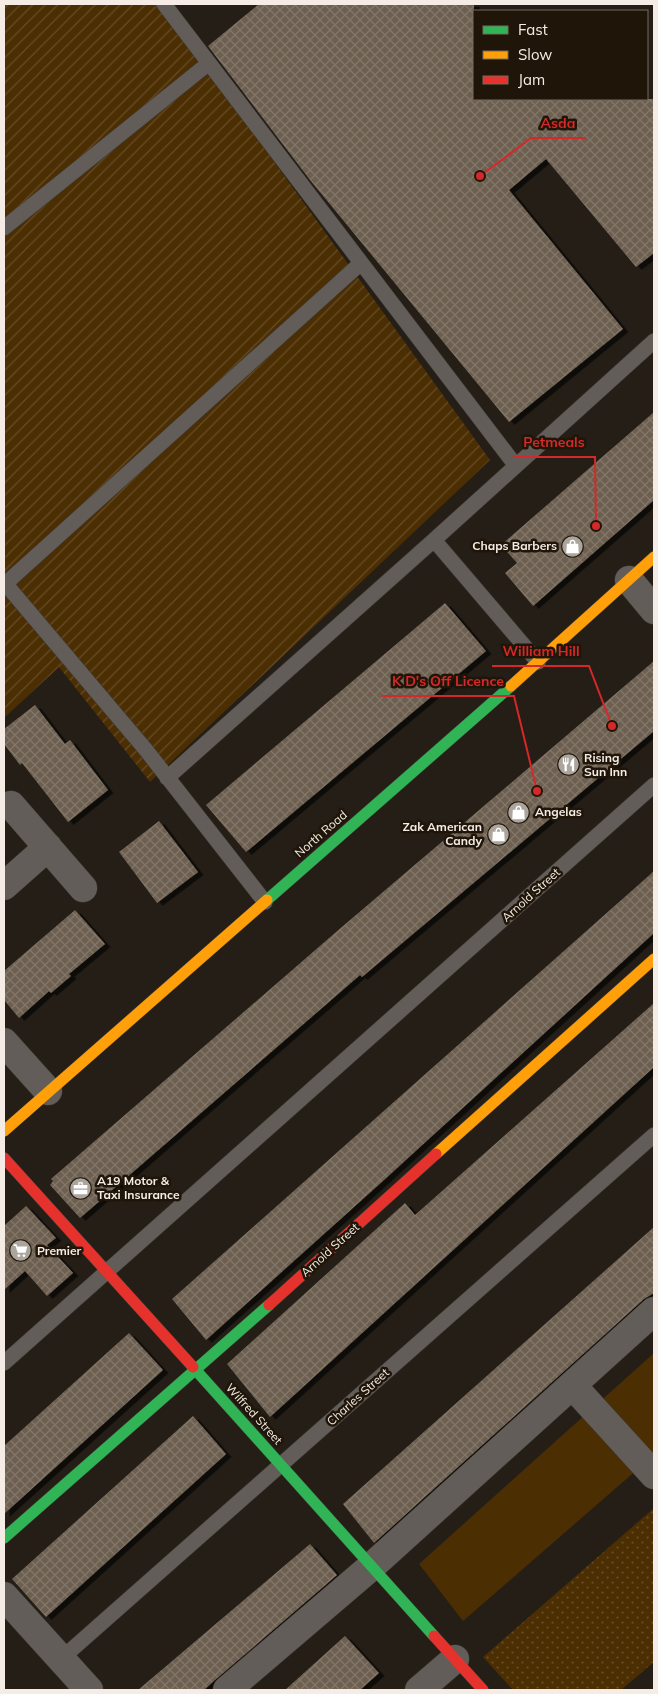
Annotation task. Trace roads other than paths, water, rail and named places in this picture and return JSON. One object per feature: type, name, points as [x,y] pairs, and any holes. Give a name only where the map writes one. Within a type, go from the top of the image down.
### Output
[{"type":"street","name":"North Road","points":[[4,1131],[538,662],[654,557]]},
{"type":"street","points":[[628,580],[654,610]]},
{"type":"street","points":[[11,805],[83,888]]},
{"type":"street","points":[[4,886],[48,847]]},
{"type":"street","name":"Arnold Street","points":[[4,1538],[196,1370],[654,959]]},
{"type":"street","points":[[4,1042],[48,1091]]},
{"type":"street","name":"Wilfred Street","points":[[4,1158],[483,1690]]},
{"type":"street","points":[[226,1690],[372,1566],[654,1312]]},
{"type":"street","points":[[572,1385],[654,1475]]},
{"type":"street","points":[[4,1596],[89,1690]]},
{"type":"street","points":[[419,1690],[455,1659]]},
{"type":"lane","points":[[164,4],[516,466]]},
{"type":"lane","points":[[4,228],[209,63]]},
{"type":"lane","points":[[265,902],[146,750],[4,583],[361,263]]},
{"type":"lane","points":[[167,778],[654,341]]},
{"type":"lane","points":[[434,540],[538,662]]},
{"type":"lane","name":"Arnold Street","points":[[4,1363],[654,785]]},
{"type":"lane","name":"Charles Street","points":[[61,1659],[654,1135]]},
{"type":"place","name":"Asda","points":[[480,176]]},
{"type":"place","name":"Petmeals","points":[[596,526]]},
{"type":"place","name":"Chaps Barbers","points":[[573,546]]},
{"type":"place","name":"William Hill","points":[[612,726]]},
{"type":"place","name":"Rising Sun Inn","points":[[568,765]]},
{"type":"place","name":"K D's Off Licence","points":[[537,791]]},
{"type":"place","name":"Angelas","points":[[519,812]]},
{"type":"place","name":"Zak American Candy","points":[[498,834]]},
{"type":"place","name":"A19 Motor & Taxi Insurance","points":[[81,1188]]},
{"type":"place","name":"Premier","points":[[21,1251]]}]
